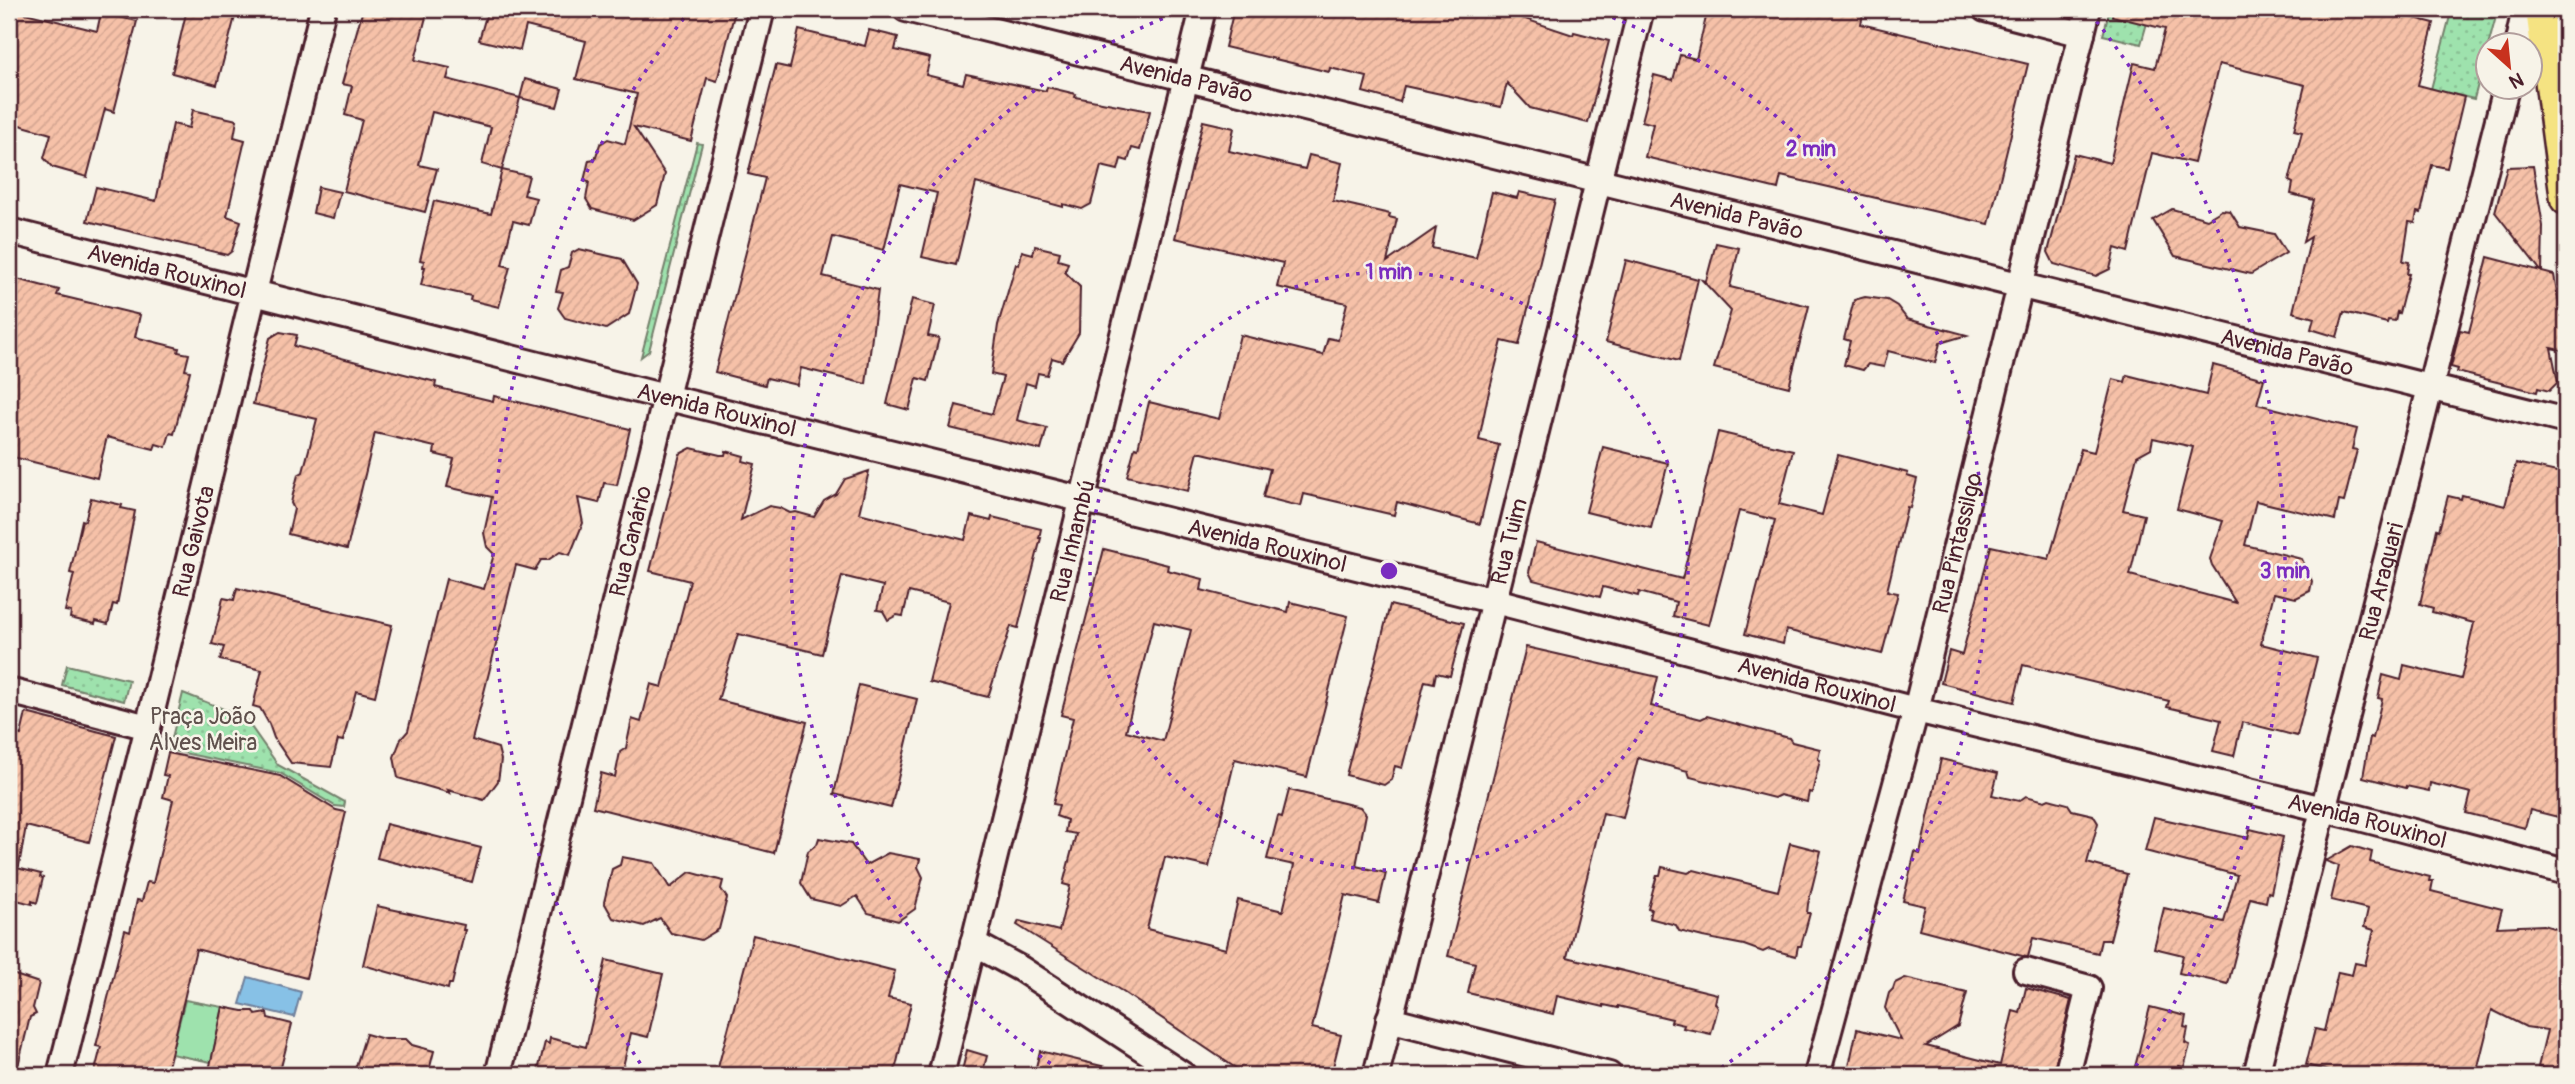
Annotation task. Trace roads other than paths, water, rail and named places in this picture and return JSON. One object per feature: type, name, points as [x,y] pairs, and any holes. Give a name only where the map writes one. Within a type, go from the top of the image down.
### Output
[{"type":"main road","points":[[2541,9],[2566,199]]},
{"type":"street","name":"Rua Gaivota","points":[[60,1075],[323,9]]},
{"type":"street","name":"Rua Canário","points":[[498,1075],[762,9]]},
{"type":"street","name":"Avenida Pavão","points":[[906,9],[2566,421]]},
{"type":"street","name":"Rua Inhambú","points":[[942,1075],[1202,9]]},
{"type":"street","name":"Rua Tuim","points":[[1376,1075],[1641,9]]},
{"type":"street","points":[[1985,9],[2082,34]]},
{"type":"street","name":"Rua Pintassilgo","points":[[1817,1075],[1916,710],[2088,9]]},
{"type":"street","points":[[2520,32],[2525,9]]},
{"type":"street","name":"Rua Araguari","points":[[2256,1075],[2503,102]]},
{"type":"street","name":"Avenida Rouxinol","points":[[9,231],[666,397],[1495,601],[1916,710],[2324,809],[2566,872]]},
{"type":"street","points":[[9,691],[148,727]]},
{"type":"street","points":[[973,943],[1021,970],[1184,1075]]},
{"type":"street","points":[[2026,971],[2089,988],[2067,1075]]},
{"type":"street","points":[[1389,1020],[1609,1075]]},
{"type":"water","points":[[248,977],[301,992],[294,1017],[240,1004]]},
{"type":"park label","name":"Praça João Alves Meira","points":[[203,729]]}]
